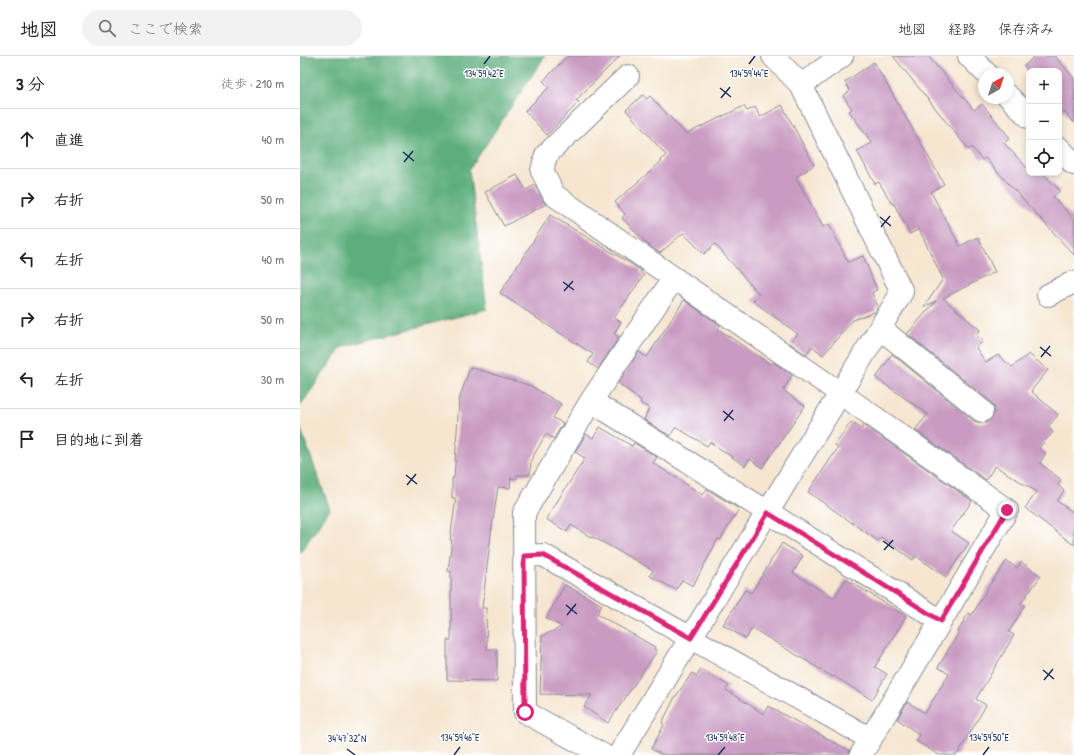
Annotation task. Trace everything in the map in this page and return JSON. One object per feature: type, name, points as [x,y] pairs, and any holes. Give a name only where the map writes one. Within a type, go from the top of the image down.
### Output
[{"type":"street","points":[[620,755],[902,292],[801,85],[773,56]]},
{"type":"street","points":[[801,85],[842,56]]},
{"type":"street","points":[[969,56],[981,68]]},
{"type":"street","points":[[524,556],[543,555],[691,638],[866,747],[1007,510],[554,195],[542,171],[546,155],[628,76]]},
{"type":"street","points":[[1014,102],[1026,114]]},
{"type":"street","points":[[1062,151],[1074,164]]},
{"type":"street","points":[[603,755],[525,712],[524,513],[591,401],[674,278]]},
{"type":"street","points":[[1048,295],[1074,282]]},
{"type":"street","points":[[880,328],[982,411]]},
{"type":"street","points":[[591,401],[941,621]]},
{"type":"green space","points":[[300,56],[545,56],[469,170],[487,309],[342,347],[300,406]]},
{"type":"green space","points":[[300,427],[330,509],[300,553]]},
{"type":"building","points":[[568,56],[620,56],[576,100],[579,102],[547,135],[525,111],[549,87],[543,81]]},
{"type":"building","points":[[893,56],[928,56],[974,110],[982,104],[1010,138],[1004,143],[1026,167],[1026,176],[1046,176],[1060,191],[1053,197],[1074,219],[1074,255],[985,158],[982,160],[972,147],[969,150]]},
{"type":"building","points":[[1035,56],[1055,56],[1074,78],[1074,123],[1062,109],[1062,68],[1026,68],[1024,66]]},
{"type":"building","points":[[874,62],[944,184],[931,192],[960,246],[978,237],[995,272],[943,298],[980,330],[975,335],[983,341],[976,348],[986,362],[998,355],[1012,367],[1029,354],[1048,370],[1031,391],[1058,415],[1048,427],[1053,432],[1039,448],[1046,453],[1040,463],[1061,480],[1058,485],[1064,491],[1057,501],[1074,513],[1074,545],[1025,508],[1037,492],[995,466],[986,480],[915,430],[928,414],[876,378],[892,354],[974,421],[986,423],[991,419],[994,413],[994,407],[990,401],[907,334],[936,301],[924,307],[943,279],[919,229],[910,234],[894,204],[892,204],[879,182],[875,184],[857,151],[872,143],[849,111],[852,109],[843,96],[850,91],[845,82]]},
{"type":"building","points":[[643,95],[647,99],[650,96],[686,134],[744,106],[747,111],[755,107],[760,117],[782,105],[814,165],[796,177],[823,227],[829,224],[848,262],[863,256],[877,290],[872,292],[878,307],[875,312],[853,320],[823,355],[812,346],[806,355],[790,343],[798,334],[753,301],[759,294],[715,244],[704,254],[683,233],[660,253],[646,243],[622,218],[625,214],[615,202],[662,161],[661,160],[666,155],[626,110]]},
{"type":"building","points":[[517,175],[526,190],[535,185],[546,204],[504,226],[485,192]]},
{"type":"building","points":[[550,215],[628,262],[642,271],[640,272],[644,275],[614,318],[621,322],[614,334],[619,337],[598,369],[588,362],[593,354],[500,293]]},
{"type":"building","points":[[684,300],[720,325],[718,329],[771,365],[773,362],[792,375],[783,390],[805,406],[762,468],[750,459],[745,466],[710,442],[707,446],[676,427],[670,436],[644,420],[649,408],[640,403],[641,400],[618,383],[639,352],[647,357]]},
{"type":"building","points":[[470,367],[531,386],[561,404],[553,418],[563,423],[554,439],[546,434],[531,460],[530,475],[517,475],[517,479],[511,478],[510,488],[498,487],[482,608],[486,608],[487,649],[497,649],[497,681],[447,680],[447,640],[451,640],[451,572],[448,571],[452,540],[450,540],[456,498],[452,498],[452,478],[454,478],[459,400]]},
{"type":"building","points":[[851,422],[862,429],[864,425],[972,501],[951,531],[969,543],[946,577],[916,556],[913,560],[881,537],[878,541],[808,492],[838,448],[835,445]]},
{"type":"building","points":[[600,427],[632,446],[634,443],[657,457],[653,463],[703,495],[707,489],[739,509],[720,540],[718,539],[693,586],[682,580],[676,590],[650,576],[653,570],[593,537],[592,538],[571,525],[567,532],[546,519],[585,458],[575,452],[586,434],[593,438]]},
{"type":"building","points":[[782,543],[803,556],[793,573],[834,598],[846,579],[906,616],[875,667],[887,674],[872,700],[752,628],[746,639],[723,625],[745,590],[751,593]]},
{"type":"building","points":[[1007,561],[1017,568],[1021,562],[1041,576],[1021,603],[1025,605],[1009,632],[1014,635],[976,699],[986,705],[957,755],[939,755],[916,741],[920,735],[897,719],[907,702],[925,713],[949,674],[938,667],[959,632],[968,613],[972,615],[990,584]]},
{"type":"building","points":[[565,585],[602,605],[597,614],[655,647],[654,649],[657,651],[608,723],[584,707],[592,695],[540,694],[542,636],[562,627],[546,618]]},
{"type":"building","points":[[701,669],[729,686],[726,690],[764,714],[768,706],[850,751],[849,755],[663,755],[651,749],[664,725],[662,723],[674,699],[692,673],[697,676]]},
{"type":"route","points":[[525,712],[524,556],[543,555],[691,638],[768,513],[941,621],[1007,510]]}]
